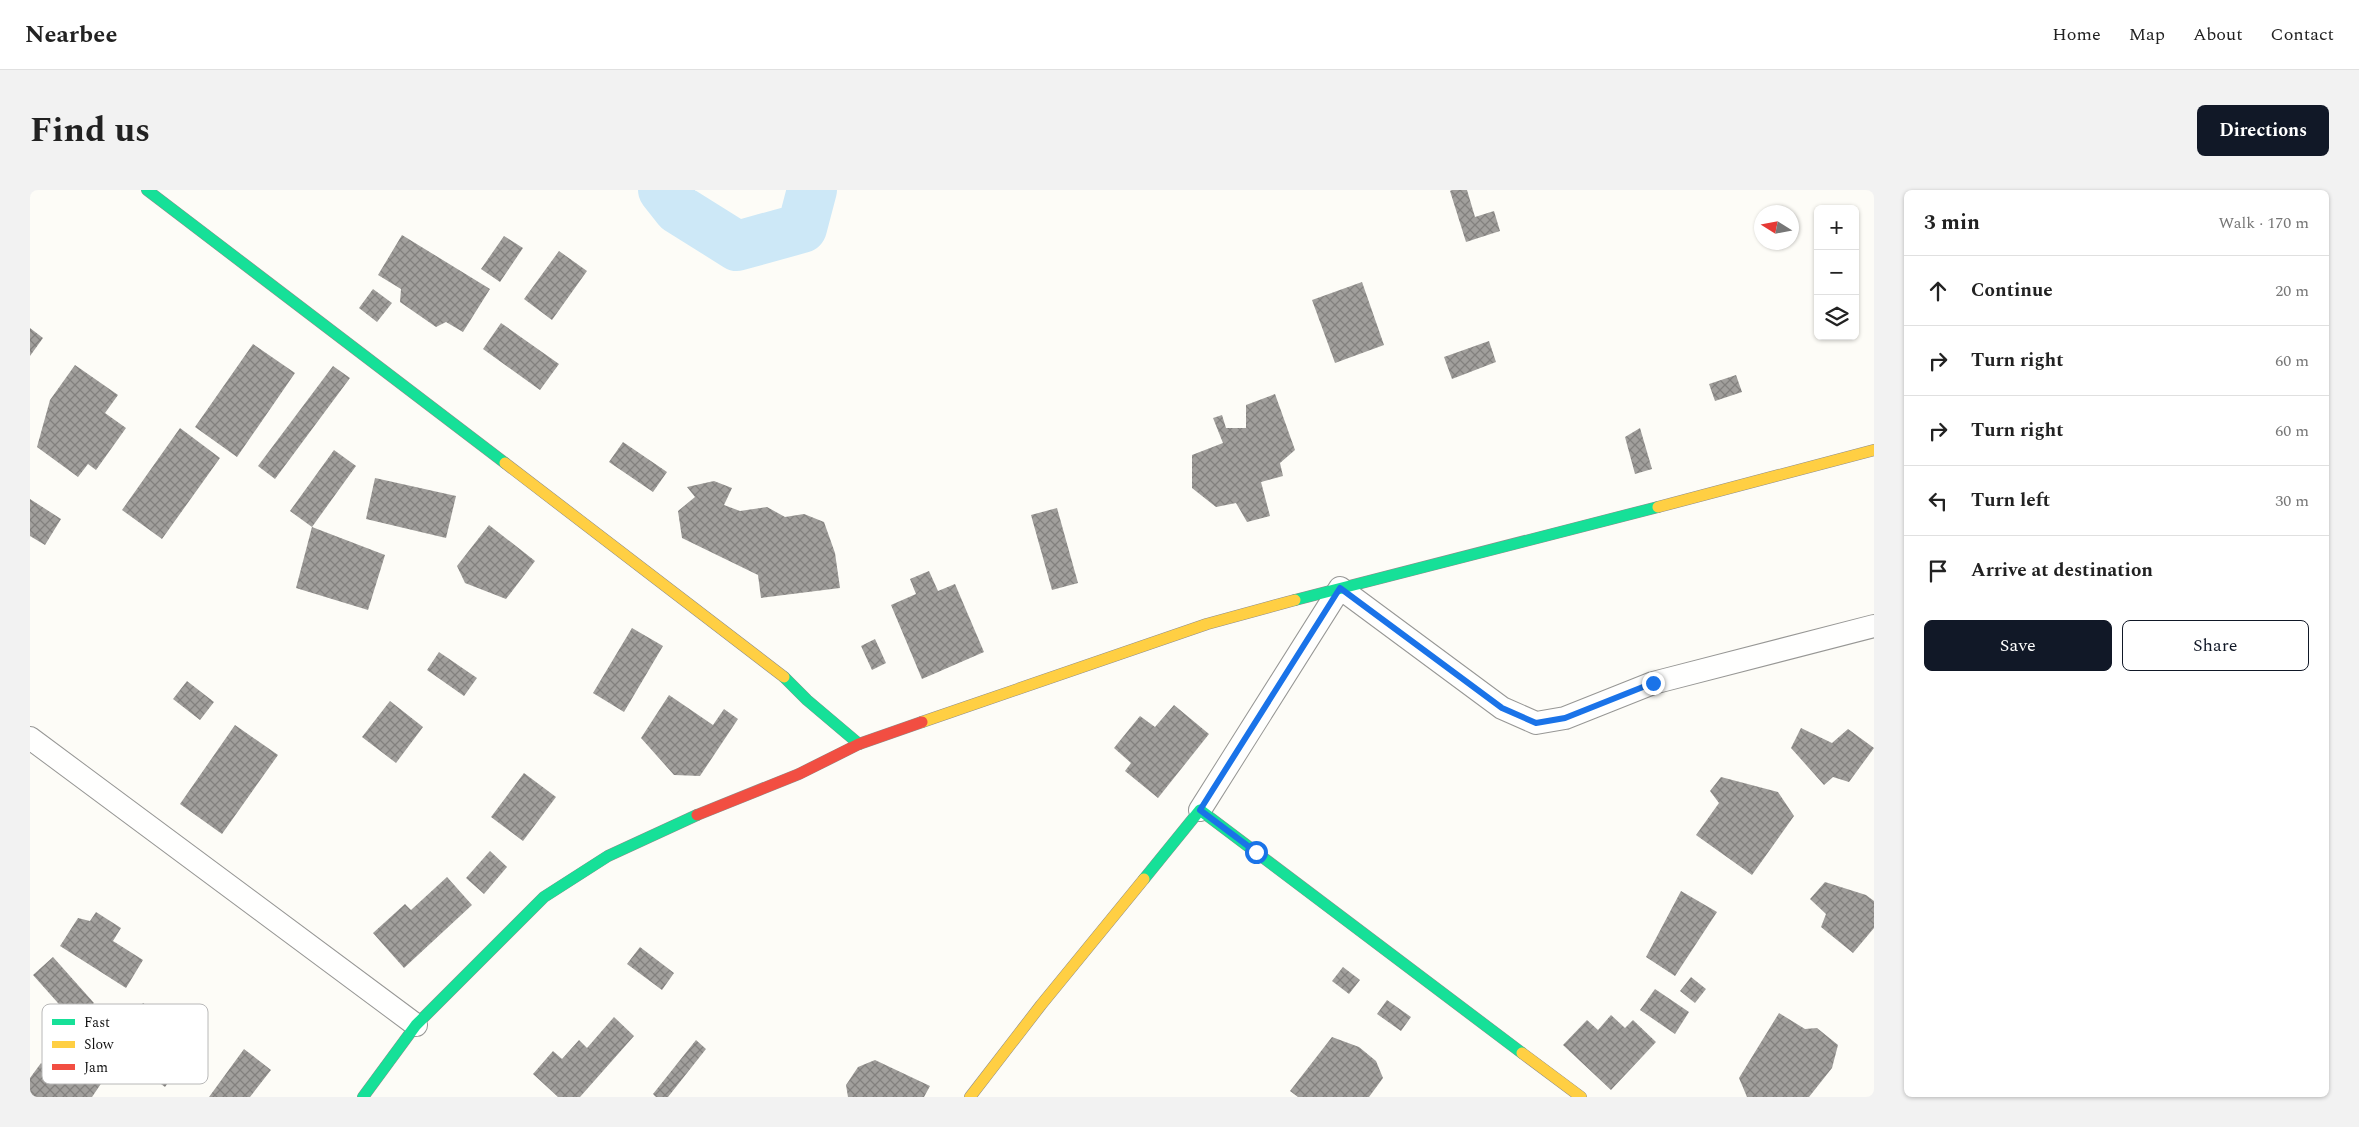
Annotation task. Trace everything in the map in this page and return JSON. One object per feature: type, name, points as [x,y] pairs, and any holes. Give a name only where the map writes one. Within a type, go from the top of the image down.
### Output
[{"type":"street","points":[[147,190],[779,672],[859,744]]},
{"type":"street","points":[[363,1097],[416,1025],[544,897],[608,856],[718,805],[799,774],[859,744],[1207,624],[1874,450]]},
{"type":"street","points":[[1340,588],[1502,708],[1536,723],[1565,718],[1653,683],[1874,626]]},
{"type":"street","points":[[970,1097],[1041,1005],[1200,810],[1340,588]]},
{"type":"street","points":[[30,738],[416,1025]]},
{"type":"street","points":[[1200,810],[1581,1097]]},
{"type":"building","points":[[1467,190],[1475,217],[1494,211],[1500,231],[1466,242],[1450,191]]},
{"type":"building","points":[[402,235],[490,289],[463,332],[446,322],[436,327],[400,302],[401,289],[378,275]]},
{"type":"building","points":[[504,236],[523,248],[500,282],[481,269]]},
{"type":"building","points":[[559,251],[587,271],[552,320],[524,299]]},
{"type":"building","points":[[1362,282],[1384,345],[1335,363],[1312,300]]},
{"type":"building","points":[[373,289],[392,303],[377,322],[359,308]]},
{"type":"building","points":[[501,323],[559,364],[540,390],[483,349]]},
{"type":"building","points":[[30,328],[43,338],[30,356]]},
{"type":"building","points":[[1489,341],[1496,362],[1452,379],[1444,357]]},
{"type":"building","points":[[253,344],[295,373],[237,457],[195,427]]},
{"type":"building","points":[[75,365],[118,395],[105,413],[126,428],[96,470],[88,464],[78,477],[37,447],[50,400]]},
{"type":"building","points":[[333,366],[350,378],[275,479],[258,466]]},
{"type":"building","points":[[1736,375],[1742,392],[1715,401],[1709,384]]},
{"type":"building","points":[[1275,394],[1295,450],[1280,463],[1283,476],[1261,482],[1270,516],[1247,522],[1236,503],[1216,507],[1192,488],[1192,455],[1223,443],[1213,418],[1222,415],[1226,428],[1246,428],[1246,405]]},
{"type":"building","points":[[180,428],[220,458],[162,539],[122,510]]},
{"type":"building","points":[[1640,428],[1652,469],[1635,474],[1625,437]]},
{"type":"building","points":[[623,442],[667,472],[653,492],[609,462]]},
{"type":"building","points":[[334,450],[356,466],[312,527],[290,511]]},
{"type":"building","points":[[375,478],[456,496],[446,538],[366,519]]},
{"type":"building","points":[[714,481],[732,488],[724,505],[740,511],[767,507],[785,517],[804,514],[824,522],[835,553],[840,588],[761,598],[758,575],[682,538],[678,511],[695,497],[687,487]]},
{"type":"building","points":[[30,499],[61,519],[45,545],[30,536]]},
{"type":"building","points":[[1057,508],[1078,583],[1052,590],[1031,515]]},
{"type":"building","points":[[489,525],[535,561],[506,599],[465,583],[457,566]]},
{"type":"building","points":[[312,527],[385,555],[368,610],[296,588]]},
{"type":"building","points":[[929,571],[938,591],[955,584],[984,652],[922,679],[891,605],[916,594],[910,579]]},
{"type":"building","points":[[632,628],[663,646],[624,712],[593,693]]},
{"type":"building","points":[[875,639],[886,663],[872,670],[861,646]]},
{"type":"building","points":[[439,652],[477,678],[464,696],[427,670]]},
{"type":"building","points":[[187,681],[214,702],[200,720],[173,699]]},
{"type":"building","points":[[669,695],[713,725],[724,709],[738,719],[700,776],[674,775],[641,738]]},
{"type":"building","points":[[390,701],[423,727],[396,763],[362,737]]},
{"type":"building","points":[[1174,705],[1209,734],[1158,798],[1125,771],[1131,763],[1114,748],[1140,716],[1155,727]]},
{"type":"building","points":[[235,725],[278,755],[222,834],[180,804]]},
{"type":"building","points":[[1801,728],[1832,743],[1848,729],[1874,748],[1849,782],[1833,777],[1824,785],[1791,748]]},
{"type":"building","points":[[524,773],[556,797],[523,841],[491,817]]},
{"type":"building","points":[[1721,777],[1778,792],[1794,816],[1752,875],[1696,835],[1719,803],[1710,791]]},
{"type":"building","points":[[490,851],[507,867],[484,894],[466,878]]},
{"type":"building","points":[[447,877],[472,905],[404,968],[373,933],[405,904],[411,910]]},
{"type":"building","points":[[1825,882],[1866,895],[1874,901],[1874,928],[1853,953],[1821,927],[1826,914],[1810,899]]},
{"type":"building","points":[[1681,891],[1717,912],[1675,976],[1646,957]]},
{"type":"building","points":[[96,912],[121,928],[113,941],[143,960],[126,988],[60,946],[78,918],[90,921]]},
{"type":"building","points":[[640,947],[674,973],[662,990],[627,964]]},
{"type":"building","points":[[53,957],[94,1003],[59,1004],[33,975]]},
{"type":"building","points":[[1343,967],[1360,980],[1349,994],[1332,981]]},
{"type":"building","points":[[1691,977],[1706,989],[1695,1003],[1680,991]]},
{"type":"building","points":[[1655,989],[1689,1012],[1675,1034],[1640,1010]]},
{"type":"building","points":[[1387,1000],[1411,1017],[1401,1031],[1377,1014]]},
{"type":"building","points":[[1779,1013],[1805,1029],[1817,1028],[1838,1045],[1832,1068],[1809,1097],[1747,1097],[1739,1078]]},
{"type":"building","points":[[1611,1015],[1625,1028],[1633,1020],[1656,1042],[1611,1090],[1563,1045],[1587,1020],[1598,1030]]},
{"type":"building","points":[[614,1017],[634,1036],[580,1097],[558,1097],[533,1074],[553,1051],[562,1059],[579,1040],[587,1048]]},
{"type":"building","points":[[1332,1037],[1359,1047],[1376,1061],[1383,1078],[1369,1097],[1298,1097],[1290,1091]]},
{"type":"building","points":[[696,1040],[706,1049],[668,1097],[656,1097],[653,1094]]},
{"type":"building","points":[[244,1049],[271,1070],[250,1097],[209,1097]]},
{"type":"building","points":[[875,1060],[930,1086],[924,1097],[848,1097],[846,1085],[858,1067]]},
{"type":"building","points":[[41,1063],[42,1084],[101,1084],[92,1097],[30,1097],[30,1078]]},
{"type":"waterway","points":[[663,190],[678,209],[737,246],[802,228],[812,190]]},
{"type":"traffic: fast","points":[[147,190],[505,463]]},
{"type":"traffic: fast","points":[[1295,600],[1658,507]]},
{"type":"traffic: fast","points":[[784,677],[807,700],[859,744]]},
{"type":"traffic: fast","points":[[1144,879],[1200,810],[1522,1053]]},
{"type":"traffic: fast","points":[[363,1097],[416,1025],[544,897],[608,856],[697,815]]},
{"type":"traffic: slow","points":[[1658,507],[1874,450]]},
{"type":"traffic: slow","points":[[505,463],[784,677]]},
{"type":"traffic: slow","points":[[922,722],[1207,624],[1295,600]]},
{"type":"traffic: slow","points":[[970,1097],[1041,1005],[1144,879]]},
{"type":"traffic: slow","points":[[1522,1053],[1581,1097]]},
{"type":"traffic: jam","points":[[697,815],[799,774],[859,744],[922,722]]},
{"type":"route","points":[[1256,852],[1200,810],[1340,588],[1502,708],[1536,723],[1565,718],[1653,683]]}]
